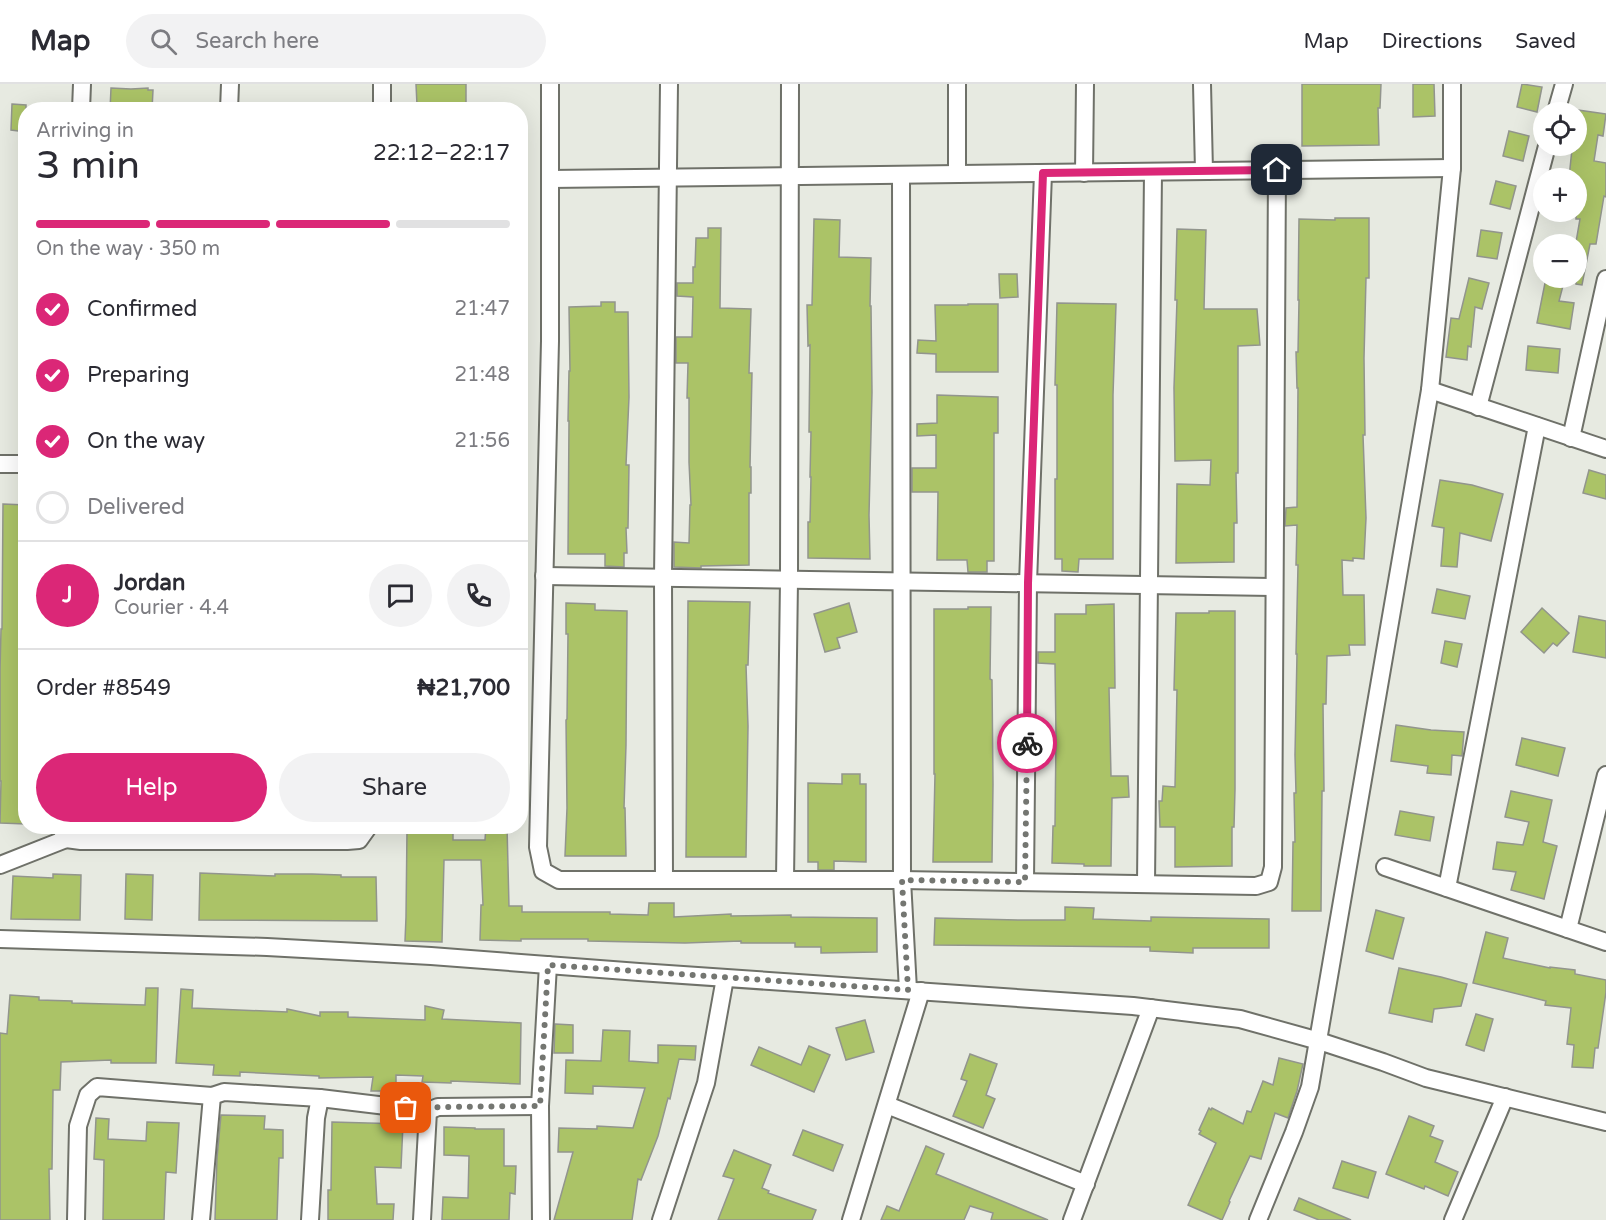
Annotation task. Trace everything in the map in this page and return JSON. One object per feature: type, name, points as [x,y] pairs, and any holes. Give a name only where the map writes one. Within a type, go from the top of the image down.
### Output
[{"type":"street","points":[[81,102],[82,84]]},
{"type":"street","points":[[229,102],[230,84]]},
{"type":"street","points":[[382,84],[382,102]]},
{"type":"street","points":[[550,84],[550,342],[538,847],[543,871],[559,880],[902,880],[1256,886],[1269,882],[1273,867],[1277,170]]},
{"type":"street","points":[[664,880],[663,578],[669,84]]},
{"type":"street","points":[[785,880],[789,580],[790,84]]},
{"type":"street","points":[[957,84],[957,174]]},
{"type":"street","points":[[1084,173],[1085,84]]},
{"type":"street","points":[[1202,84],[1204,171]]},
{"type":"street","points":[[1258,1220],[1310,1087],[1430,390],[1452,168],[1452,84]]},
{"type":"street","points":[[1559,102],[1564,84]]},
{"type":"street","points":[[1478,407],[1544,156]]},
{"type":"street","points":[[550,179],[1452,168]]},
{"type":"street","points":[[1146,884],[1153,172]]},
{"type":"street","points":[[1025,882],[1028,583],[1043,173]]},
{"type":"street","points":[[851,1220],[886,1105],[915,990],[902,880],[901,175]]},
{"type":"street","points":[[1571,438],[1606,279]]},
{"type":"street","points":[[1430,390],[1606,449]]},
{"type":"street","points":[[1447,888],[1537,426]]},
{"type":"street","points":[[0,464],[18,464]]},
{"type":"street","points":[[544,576],[1275,587]]},
{"type":"street","points":[[1568,929],[1606,775]]},
{"type":"street","points":[[0,865],[61,834]]},
{"type":"street","points":[[65,834],[81,841],[209,834],[347,841],[359,840],[363,834]]},
{"type":"street","points":[[1385,867],[1606,942]]},
{"type":"street","points":[[0,939],[267,947],[420,955],[1151,1008],[1240,1019],[1318,1041],[1426,1078],[1606,1122]]},
{"type":"street","points":[[541,1220],[540,1106],[548,965]]},
{"type":"street","points":[[661,1220],[706,1083],[725,978]]},
{"type":"street","points":[[1072,1220],[1151,1008]]},
{"type":"street","points":[[76,1220],[78,1126],[88,1095],[97,1087],[212,1096],[224,1092],[320,1098],[428,1111],[438,1107],[540,1106]]},
{"type":"street","points":[[201,1220],[212,1096]]},
{"type":"street","points":[[1453,1220],[1505,1097]]},
{"type":"street","points":[[310,1220],[316,1118],[320,1098]]},
{"type":"street","points":[[886,1105],[1086,1184]]},
{"type":"street","points":[[422,1220],[428,1111]]},
{"type":"building","points":[[416,84],[466,84],[466,102],[417,102]]},
{"type":"building","points":[[1302,84],[1381,84],[1380,108],[1378,108],[1379,145],[1302,146]]},
{"type":"building","points":[[1413,84],[1434,84],[1435,116],[1413,117]]},
{"type":"building","points":[[1522,84],[1542,87],[1539,102],[1533,102],[1533,111],[1517,107]]},
{"type":"building","points":[[111,88],[153,90],[152,102],[110,102]]},
{"type":"building","points":[[12,104],[18,104],[18,131],[11,130]]},
{"type":"building","points":[[1587,111],[1606,114],[1603,136],[1598,135],[1594,161],[1606,163],[1606,197],[1604,196],[1596,244],[1590,244],[1587,259],[1587,234],[1577,234],[1579,222],[1587,222],[1587,168],[1570,168],[1571,156],[1587,156]]},
{"type":"building","points":[[1509,131],[1529,136],[1523,161],[1503,156]]},
{"type":"building","points":[[1496,181],[1516,186],[1510,209],[1490,204]]},
{"type":"building","points":[[1335,218],[1369,218],[1369,278],[1366,278],[1364,358],[1365,435],[1363,435],[1366,518],[1364,559],[1342,560],[1343,595],[1364,595],[1365,645],[1349,645],[1350,655],[1327,656],[1326,704],[1323,704],[1324,791],[1322,791],[1321,911],[1292,911],[1293,842],[1295,842],[1294,793],[1296,793],[1298,565],[1296,565],[1297,525],[1285,526],[1286,508],[1297,507],[1296,352],[1298,352],[1299,219],[1335,220]]},
{"type":"building","points":[[814,219],[840,220],[839,257],[871,258],[870,559],[808,558],[811,432],[809,432],[810,345],[808,346],[807,305],[812,305]]},
{"type":"building","points":[[708,228],[721,228],[720,308],[751,309],[749,565],[674,567],[674,542],[689,543],[691,505],[688,363],[676,363],[676,337],[692,337],[693,297],[677,296],[677,283],[693,283],[696,238],[708,238]]},
{"type":"building","points":[[1177,229],[1206,230],[1204,309],[1257,309],[1260,345],[1238,346],[1238,473],[1236,473],[1237,523],[1234,523],[1234,562],[1176,563],[1177,484],[1210,485],[1211,460],[1175,461]]},
{"type":"building","points":[[1481,230],[1502,233],[1497,259],[1477,256]]},
{"type":"building","points":[[999,274],[1017,274],[1018,297],[1000,298]]},
{"type":"building","points":[[1469,278],[1489,283],[1482,309],[1475,307],[1471,347],[1468,346],[1467,360],[1446,357],[1451,318],[1459,319]]},
{"type":"building","points":[[1544,288],[1562,288],[1559,301],[1574,303],[1570,329],[1537,323]]},
{"type":"building","points":[[601,302],[615,302],[615,312],[628,312],[629,397],[626,465],[629,465],[627,553],[624,553],[624,567],[605,566],[605,554],[568,554],[569,307],[601,306]]},
{"type":"building","points":[[1057,303],[1116,304],[1113,395],[1113,559],[1079,559],[1078,572],[1062,571],[1062,559],[1055,559]]},
{"type":"building","points":[[998,304],[998,372],[936,372],[936,354],[917,353],[918,340],[936,341],[935,305]]},
{"type":"building","points":[[1528,346],[1560,349],[1558,373],[1526,370]]},
{"type":"building","points":[[937,395],[998,397],[998,433],[994,433],[994,561],[987,561],[987,572],[968,572],[967,560],[937,560],[938,492],[912,492],[912,468],[936,468],[936,435],[917,436],[917,424],[937,423]]},
{"type":"building","points":[[1589,470],[1606,475],[1606,499],[1583,493]]},
{"type":"building","points":[[1440,480],[1472,485],[1503,494],[1491,541],[1460,533],[1457,567],[1441,566],[1444,528],[1432,526]]},
{"type":"building","points":[[3,504],[18,505],[18,824],[0,823]]},
{"type":"building","points":[[1437,589],[1470,596],[1465,619],[1432,613]]},
{"type":"building","points":[[688,601],[750,602],[748,665],[746,665],[748,726],[746,857],[686,857]]},
{"type":"building","points":[[566,603],[595,604],[595,610],[627,611],[624,808],[626,856],[565,856],[568,634],[566,634]]},
{"type":"building","points":[[849,603],[857,632],[837,638],[840,648],[825,652],[814,614]]},
{"type":"building","points":[[1114,604],[1115,688],[1109,688],[1111,776],[1128,776],[1129,797],[1112,798],[1111,866],[1052,863],[1053,826],[1055,826],[1055,664],[1038,663],[1038,652],[1055,652],[1055,614],[1086,614],[1086,605]]},
{"type":"building","points":[[968,607],[991,607],[992,862],[933,862],[934,609],[968,609]]},
{"type":"building","points":[[1542,608],[1569,633],[1557,646],[1553,643],[1544,653],[1521,632]]},
{"type":"building","points":[[1209,611],[1235,611],[1235,789],[1232,866],[1175,867],[1175,827],[1160,827],[1159,801],[1162,801],[1163,786],[1175,787],[1176,613],[1209,613]]},
{"type":"building","points":[[1579,616],[1606,621],[1606,658],[1573,652]]},
{"type":"building","points":[[1445,641],[1462,644],[1457,667],[1441,663]]},
{"type":"building","points":[[1396,725],[1464,732],[1462,756],[1452,755],[1451,775],[1427,773],[1428,766],[1391,761]]},
{"type":"building","points":[[1522,738],[1565,748],[1558,776],[1516,765]]},
{"type":"building","points":[[842,774],[860,774],[860,784],[866,784],[866,862],[834,861],[834,870],[818,870],[818,862],[808,862],[808,783],[842,784]]},
{"type":"building","points":[[1511,791],[1552,800],[1543,842],[1557,846],[1544,899],[1511,890],[1516,872],[1493,869],[1497,842],[1523,845],[1529,822],[1505,817]]},
{"type":"building","points":[[1400,811],[1434,817],[1430,841],[1395,835]]},
{"type":"building","points":[[407,834],[453,834],[453,840],[485,840],[485,834],[507,834],[509,906],[522,906],[522,912],[610,912],[610,914],[648,915],[649,903],[674,903],[674,917],[731,914],[731,916],[791,915],[791,917],[877,918],[877,952],[821,953],[821,947],[795,947],[795,943],[741,943],[741,941],[685,943],[588,941],[588,939],[480,940],[481,905],[483,905],[481,860],[444,860],[442,942],[405,941]]},
{"type":"building","points":[[200,873],[376,877],[377,921],[199,920]]},
{"type":"building","points":[[53,874],[81,875],[80,920],[11,919],[13,876],[53,878]]},
{"type":"building","points":[[126,874],[153,875],[152,920],[125,919]]},
{"type":"building","points":[[1065,907],[1094,908],[1093,919],[1151,921],[1151,917],[1269,919],[1269,948],[1193,948],[1193,953],[1150,951],[1150,947],[934,945],[935,918],[1065,920]]},
{"type":"building","points":[[1376,910],[1404,918],[1393,959],[1366,951]]},
{"type":"building","points":[[1486,932],[1508,938],[1503,958],[1550,968],[1575,970],[1575,974],[1606,980],[1598,1048],[1595,1048],[1593,1068],[1572,1067],[1574,1045],[1567,1044],[1571,1008],[1545,1005],[1546,1001],[1473,983]]},
{"type":"building","points":[[1399,968],[1467,984],[1461,1006],[1434,1009],[1432,1022],[1389,1013]]},
{"type":"building","points":[[146,988],[158,988],[156,1063],[111,1063],[111,1060],[61,1062],[60,1090],[53,1090],[52,1169],[49,1169],[50,1220],[0,1220],[0,1033],[7,1034],[10,995],[39,997],[39,1000],[72,1001],[72,1003],[145,1005]]},
{"type":"building","points":[[181,989],[193,990],[192,1008],[287,1012],[287,1009],[320,1016],[320,1012],[348,1012],[348,1017],[425,1020],[425,1006],[444,1010],[442,1019],[521,1023],[520,1084],[422,1082],[423,1076],[396,1075],[396,1091],[371,1091],[373,1077],[319,1078],[319,1076],[240,1072],[240,1076],[213,1075],[214,1065],[176,1063]]},
{"type":"building","points":[[1476,1014],[1493,1019],[1484,1051],[1466,1045]]},
{"type":"building","points":[[865,1020],[874,1052],[846,1060],[836,1028]]},
{"type":"building","points":[[555,1024],[573,1025],[573,1053],[554,1053]]},
{"type":"building","points":[[603,1030],[630,1031],[629,1061],[658,1063],[658,1045],[696,1046],[695,1060],[679,1059],[670,1099],[668,1098],[658,1136],[641,1180],[638,1179],[632,1220],[554,1220],[573,1152],[558,1152],[559,1128],[597,1129],[597,1126],[633,1128],[645,1088],[593,1086],[593,1094],[565,1093],[566,1060],[601,1061]]},
{"type":"building","points":[[809,1046],[830,1055],[814,1092],[751,1065],[759,1047],[801,1065]]},
{"type":"building","points":[[970,1054],[997,1064],[986,1095],[995,1099],[983,1128],[953,1116],[967,1081],[961,1079]]},
{"type":"building","points":[[1279,1058],[1303,1064],[1288,1118],[1275,1113],[1261,1159],[1250,1156],[1222,1220],[1188,1205],[1216,1143],[1199,1134],[1209,1108],[1243,1124],[1247,1111],[1251,1112],[1263,1081],[1273,1085]]},
{"type":"building","points":[[221,1115],[265,1116],[264,1129],[283,1130],[283,1158],[279,1158],[277,1220],[215,1220]]},
{"type":"building","points":[[1409,1116],[1434,1126],[1430,1136],[1443,1141],[1435,1162],[1458,1172],[1448,1196],[1386,1174]]},
{"type":"building","points":[[96,1118],[109,1119],[108,1139],[146,1141],[147,1122],[179,1123],[176,1173],[166,1172],[164,1220],[103,1220],[104,1160],[94,1159]]},
{"type":"building","points":[[332,1122],[403,1124],[401,1168],[375,1167],[377,1204],[394,1204],[393,1220],[328,1220]]},
{"type":"building","points":[[444,1127],[504,1129],[504,1166],[516,1166],[515,1194],[510,1193],[509,1220],[442,1220],[443,1197],[468,1198],[469,1156],[444,1155]]},
{"type":"building","points":[[803,1130],[843,1145],[833,1171],[793,1155]]},
{"type":"building","points":[[926,1146],[944,1154],[936,1174],[1048,1220],[991,1220],[993,1213],[970,1206],[964,1220],[881,1220],[887,1206],[899,1211]]},
{"type":"building","points":[[734,1150],[771,1165],[762,1188],[769,1191],[768,1193],[816,1210],[812,1220],[718,1220],[734,1179],[723,1176]]},
{"type":"building","points":[[1342,1161],[1376,1172],[1368,1198],[1333,1188]]},
{"type":"building","points":[[1299,1198],[1351,1220],[1319,1220],[1294,1210]]},
{"type":"way so far","points":[[406,1108],[428,1111],[438,1107],[540,1106],[548,965],[908,990],[902,880],[1025,882],[1027,743]]},
{"type":"route","points":[[1027,743],[1028,583],[1043,173],[1277,170]]}]
